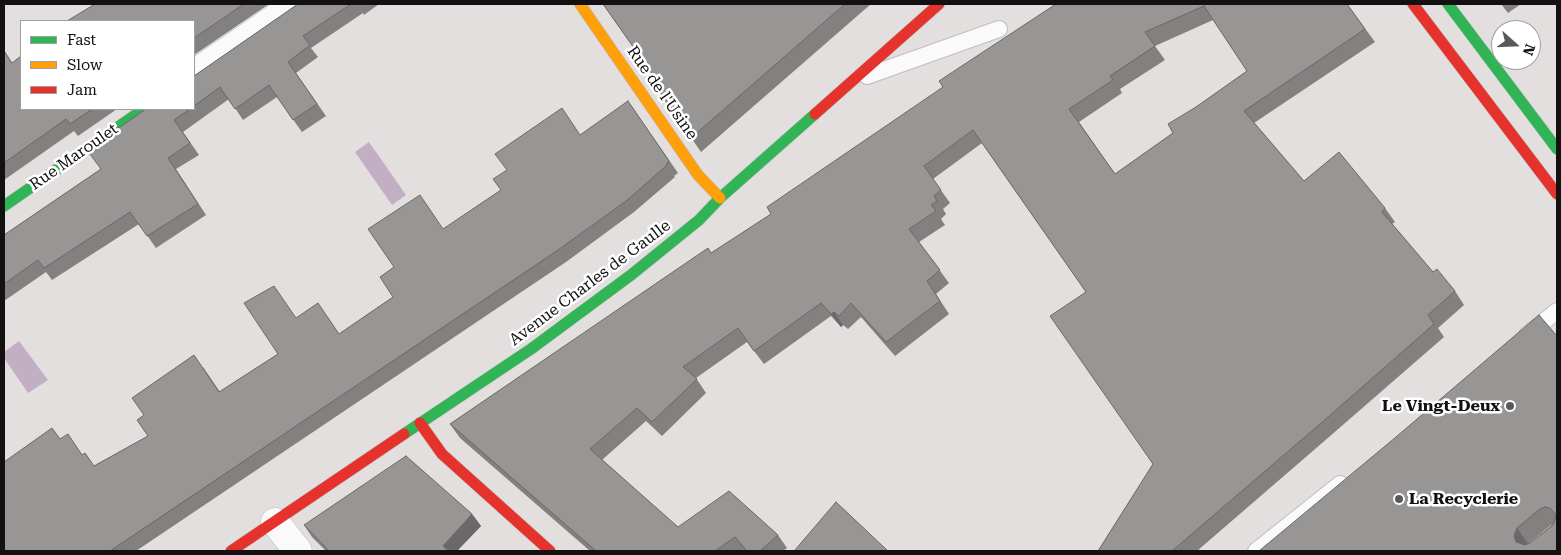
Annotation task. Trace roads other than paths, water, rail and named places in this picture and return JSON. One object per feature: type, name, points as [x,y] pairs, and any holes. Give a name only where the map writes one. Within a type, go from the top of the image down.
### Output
[{"type":"street","points":[[195,73],[296,4]]},
{"type":"street","name":"Rue de l'Usine","points":[[580,4],[698,175],[720,198]]},
{"type":"street","name":"Avenue Charles de Gaulle","points":[[231,551],[582,312],[699,220],[720,198],[939,4]]},
{"type":"street","points":[[1413,4],[1557,194]]},
{"type":"street","points":[[1448,4],[1557,149]]},
{"type":"street","name":"Rue Maroulet","points":[[4,206],[143,110]]},
{"type":"street","points":[[420,423],[442,454],[550,551]]},
{"type":"street","points":[[275,522],[298,551]]},
{"type":"lane","points":[[853,80],[999,29]]},
{"type":"lane","points":[[1519,342],[1557,311]]},
{"type":"lane","points":[[1256,551],[1348,478]]},
{"type":"place","name":"Le Vingt-Deux","points":[[1510,406]]},
{"type":"place","name":"La Recyclerie","points":[[1399,499]]}]
